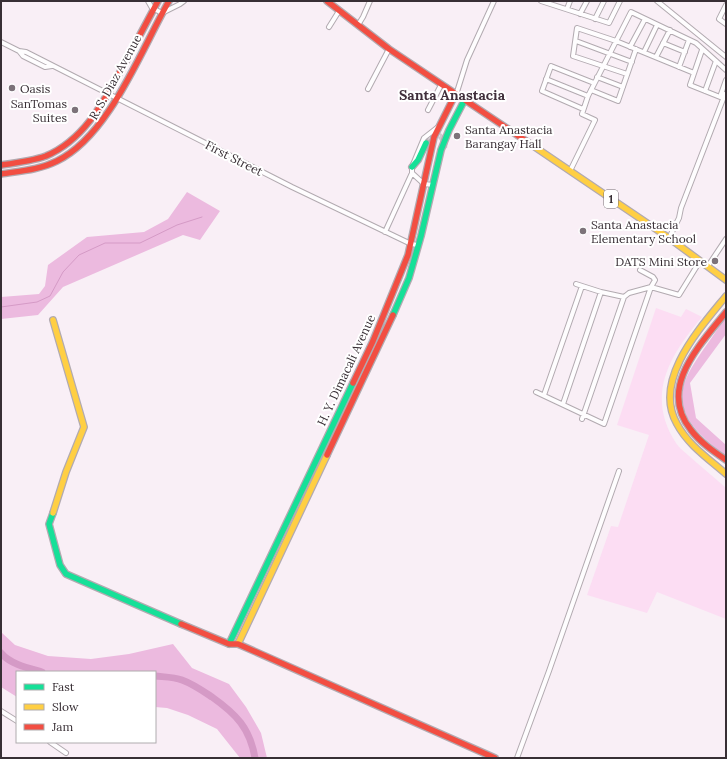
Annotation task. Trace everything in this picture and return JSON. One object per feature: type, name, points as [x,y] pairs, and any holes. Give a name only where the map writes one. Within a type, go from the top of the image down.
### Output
[{"type":"main road","name":"R. S. Diaz Avenue","points":[[1,165],[41,158],[64,146],[87,126],[102,106],[158,1]]},
{"type":"main road","name":"R. S. Diaz Avenue","points":[[1,174],[40,168],[69,155],[80,148],[95,132],[117,99],[169,1]]},
{"type":"main road","name":"1","points":[[327,1],[389,49],[455,95],[669,238],[726,280]]},
{"type":"main road","points":[[136,43],[144,48]]},
{"type":"main road","name":"H. Y. Dimacali Avenue","points":[[229,644],[373,341],[411,244],[434,137],[455,95]]},
{"type":"main road","name":"H. Y. Dimacali Avenue","points":[[238,644],[380,344],[409,278],[433,185],[440,150],[464,101]]},
{"type":"main road","points":[[445,114],[454,120]]},
{"type":"main road","points":[[412,167],[418,160],[426,143]]},
{"type":"main road","points":[[435,175],[439,169],[444,151]]},
{"type":"main road","points":[[726,296],[691,341],[678,362],[672,380],[670,401],[673,416],[690,442],[726,474]]},
{"type":"main road","points":[[726,312],[687,366],[679,383],[678,397],[688,426],[700,440],[726,460]]},
{"type":"main road","points":[[53,320],[84,427],[66,472],[49,524],[63,570],[70,575],[229,644],[238,644],[495,758]]},
{"type":"main road","points":[[373,341],[380,344]]},
{"type":"street","points":[[148,1],[154,9],[162,13],[184,1]]},
{"type":"street","points":[[358,26],[370,1]]},
{"type":"street","points":[[455,95],[467,60],[494,1]]},
{"type":"street","points":[[541,1],[609,23],[620,1]]},
{"type":"street","points":[[566,9],[570,1]]},
{"type":"street","points":[[580,14],[587,1]]},
{"type":"street","points":[[595,19],[604,1]]},
{"type":"street","points":[[657,1],[726,57]]},
{"type":"street","points":[[726,5],[719,19],[726,24]]},
{"type":"street","points":[[329,27],[339,11]]},
{"type":"street","points":[[570,171],[595,120],[582,114],[588,96],[631,12],[696,43],[726,70]]},
{"type":"street","points":[[630,47],[645,19]]},
{"type":"street","points":[[644,52],[657,25]]},
{"type":"street","points":[[627,74],[573,56],[577,28],[644,52],[694,73]]},
{"type":"street","points":[[656,57],[670,30]]},
{"type":"street","points":[[679,67],[689,40]]},
{"type":"street","points":[[576,41],[632,62]]},
{"type":"street","name":"First Street","points":[[1,42],[19,51],[26,52],[286,184],[411,244],[418,245]]},
{"type":"street","points":[[663,43],[685,52]]},
{"type":"street","points":[[368,89],[389,49]]},
{"type":"street","points":[[591,90],[618,101],[636,49]]},
{"type":"street","points":[[702,50],[690,85],[720,97],[724,93]]},
{"type":"street","points":[[705,91],[716,61]]},
{"type":"street","points":[[583,110],[542,91],[551,66],[594,83]]},
{"type":"street","points":[[598,78],[623,87]]},
{"type":"street","points":[[546,79],[588,96]]},
{"type":"street","points":[[669,238],[679,218],[681,208],[724,93],[726,80]]},
{"type":"street","points":[[428,110],[441,85]]},
{"type":"street","points":[[386,232],[412,173],[412,167],[424,138],[439,127]]},
{"type":"street","points":[[412,173],[424,184],[433,185]]},
{"type":"street","points":[[708,266],[726,239]]},
{"type":"street","points":[[582,419],[585,415],[624,297],[629,293],[651,287],[679,295],[700,261]]},
{"type":"street","points":[[536,392],[604,424],[651,287],[655,280],[653,277],[640,270]]},
{"type":"street","points":[[576,284],[624,297]]},
{"type":"street","points":[[544,395],[582,286]]},
{"type":"street","points":[[563,404],[601,292]]},
{"type":"street","points":[[517,758],[550,671],[619,471]]},
{"type":"street","points":[[1,711],[16,720]]},
{"type":"street","points":[[51,743],[66,753]]},
{"type":"shaded area","points":[[187,192],[220,211],[200,240],[183,235],[63,287],[38,315],[1,319],[1,297],[39,294],[45,286],[48,265],[87,237],[144,232],[168,219]]},
{"type":"shaded area","points":[[656,308],[681,317],[686,309],[702,317],[680,346],[665,376],[662,392],[662,408],[667,425],[677,445],[726,488],[726,619],[657,592],[647,613],[587,595],[611,526],[618,527],[649,435],[617,425]]},
{"type":"shaded area","points":[[726,317],[726,334],[690,383],[696,418],[726,445],[726,457],[701,435],[689,420],[684,410],[682,392],[684,383],[692,366]]},
{"type":"shaded area","points":[[1,632],[15,645],[48,656],[91,659],[129,654],[173,644],[192,668],[229,684],[246,707],[261,733],[267,758],[240,758],[217,729],[188,715],[167,708],[156,707],[156,671],[16,671],[16,696],[1,687]]},
{"type":"waterway","points":[[1,307],[37,302],[50,296],[63,272],[79,255],[105,243],[140,243],[177,225],[202,217]]},
{"type":"waterway","points":[[1,653],[14,663],[39,671]]},
{"type":"waterway","points":[[156,676],[176,678],[186,682],[205,692],[221,703],[235,716],[246,730],[253,747],[255,758]]},
{"type":"tunnel","points":[[426,143],[432,136],[440,136],[445,142],[444,151]]},
{"type":"traffic: fast","points":[[393,315],[409,278],[421,236],[441,150],[449,130],[464,101]]},
{"type":"traffic: fast","points":[[412,167],[418,160],[426,143]]},
{"type":"traffic: fast","points":[[229,644],[353,383]]},
{"type":"traffic: fast","points":[[53,513],[49,524],[60,565],[66,574],[181,624]]},
{"type":"traffic: slow","points":[[526,141],[669,238],[726,280]]},
{"type":"traffic: slow","points":[[726,296],[692,339],[682,356],[670,390],[671,407],[677,424],[682,432],[699,451],[726,474]]},
{"type":"traffic: slow","points":[[53,320],[84,427],[66,472],[53,513]]},
{"type":"traffic: slow","points":[[238,644],[327,455]]},
{"type":"traffic: jam","points":[[1,165],[30,161],[46,156],[60,149],[83,129],[102,104],[158,1]]},
{"type":"traffic: jam","points":[[1,174],[22,171],[50,164],[76,149],[108,112],[122,90],[169,1]]},
{"type":"traffic: jam","points":[[327,1],[389,49],[526,141]]},
{"type":"traffic: jam","points":[[353,383],[373,341],[408,255],[434,137],[455,95]]},
{"type":"traffic: jam","points":[[726,312],[705,338],[686,368],[680,383],[678,398],[682,414],[691,430],[712,450],[726,460]]},
{"type":"traffic: jam","points":[[327,455],[393,315]]},
{"type":"traffic: jam","points":[[181,624],[229,644],[238,644],[495,758]]},
{"type":"place","name":"Oasis","points":[[12,88]]},
{"type":"place","name":"SanTomas Suites","points":[[75,110]]},
{"type":"place","name":"Santa Anastacia Barangay Hall","points":[[457,136]]},
{"type":"place","name":"Santa Anastacia Elementary School","points":[[583,231]]},
{"type":"place","name":"DATS Mini Store","points":[[715,261]]},
{"type":"district","name":"Santa Anastacia","points":[[452,95]]}]
